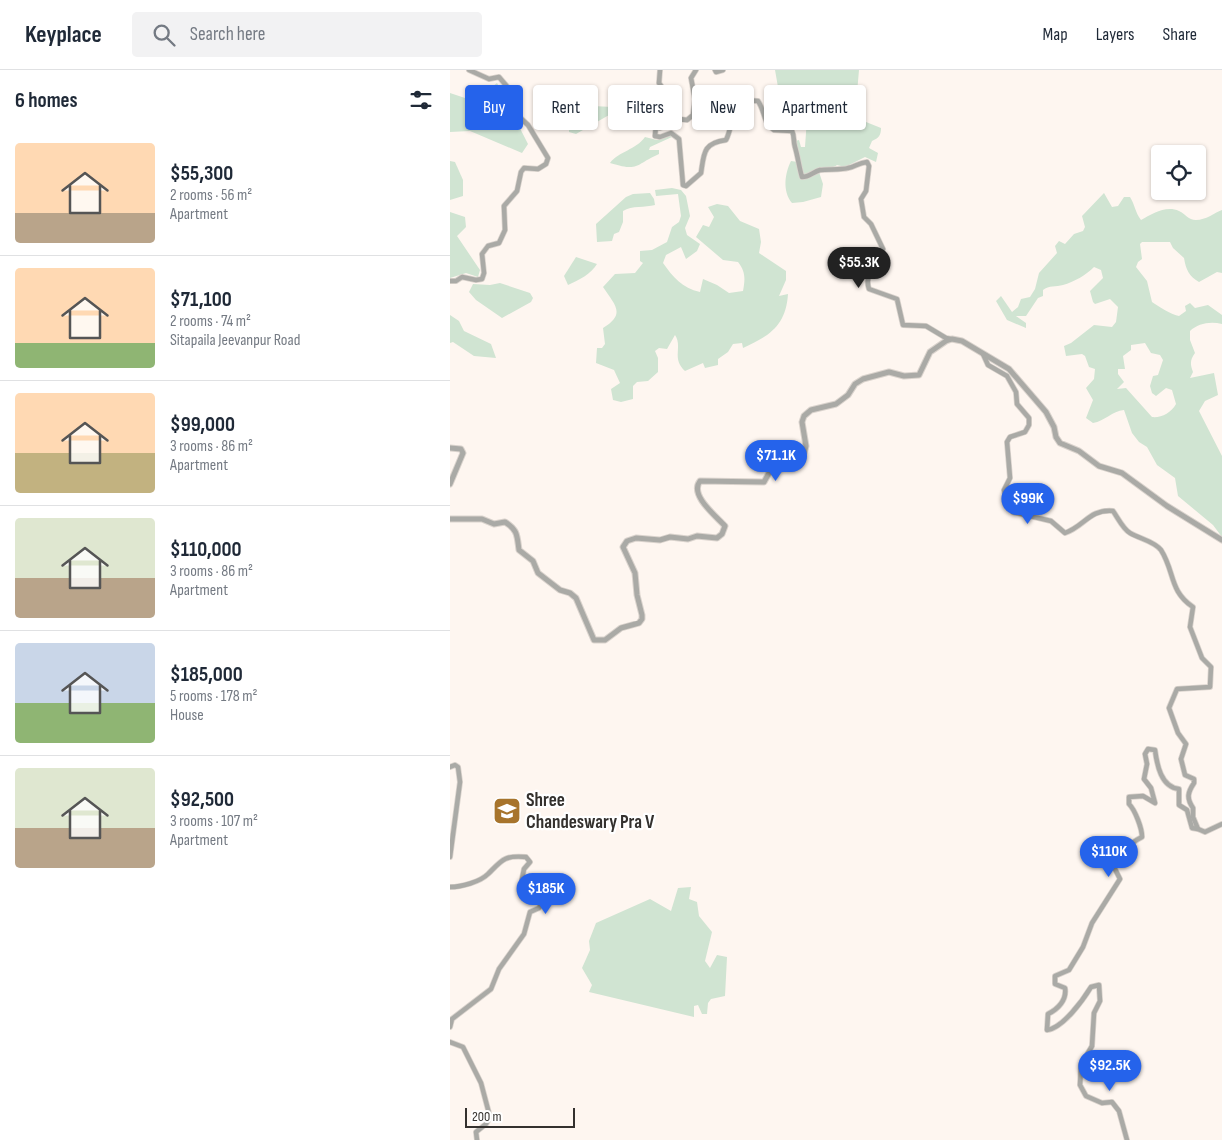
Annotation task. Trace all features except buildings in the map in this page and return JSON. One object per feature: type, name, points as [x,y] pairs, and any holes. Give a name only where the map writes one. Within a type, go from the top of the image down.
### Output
[{"type":"street","points":[[450,280],[462,277],[476,280],[482,279],[484,264],[482,254],[488,246],[499,243],[505,230],[504,206],[517,191],[521,172],[524,168],[538,169],[546,164],[548,158],[528,125],[513,111],[510,90],[505,83],[499,77],[489,79],[469,70]]},
{"type":"street","points":[[660,70],[660,85]]},
{"type":"street","points":[[682,120],[686,120],[692,115],[695,99],[691,78],[696,70]]},
{"type":"street","points":[[715,70],[716,72],[723,70]]},
{"type":"street","points":[[656,130],[655,136],[660,137],[671,133],[680,139],[683,185],[686,186],[701,173],[704,151],[711,143],[726,140],[730,131],[730,119],[733,109],[742,100],[758,101],[763,109],[765,121],[774,130],[792,131],[802,177],[806,177],[819,170],[848,169],[856,163],[867,162],[869,166],[866,191],[861,199],[864,217],[871,224],[883,248],[875,258],[869,273],[869,289],[897,299],[902,325],[926,326],[946,338],[962,341],[1009,369],[1046,412],[1060,443],[1079,451],[1100,466],[1122,473],[1167,506],[1222,540]]},
{"type":"street","points":[[450,518],[482,519],[494,524],[505,522],[515,528],[518,536],[518,550],[533,561],[538,573],[560,590],[570,593],[576,598],[594,640],[605,640],[621,628],[639,623],[642,620],[635,573],[623,547],[627,541],[636,538],[660,540],[670,537],[688,539],[697,536],[717,538],[722,534],[725,526],[699,497],[697,491],[700,481],[764,482],[773,470],[786,468],[794,464],[804,453],[806,446],[802,422],[804,416],[811,410],[836,404],[848,395],[854,384],[863,379],[889,372],[904,376],[919,375],[930,352],[952,339]]},
{"type":"street","points":[[983,354],[988,365],[1007,376],[1016,392],[1017,404],[1029,418],[1029,425],[1025,432],[1010,437],[1007,442],[1010,478],[1004,490],[1007,502],[1013,512],[1051,521],[1065,533],[1074,530],[1088,517],[1102,510],[1114,512],[1128,532],[1149,541],[1160,549],[1173,577],[1176,592],[1193,607],[1190,627],[1202,658],[1211,667],[1210,686],[1177,689],[1169,708],[1178,733],[1186,744],[1182,759],[1186,775],[1194,779],[1188,797],[1189,802],[1194,808],[1193,817],[1198,829]]},
{"type":"street","points":[[450,448],[461,449],[463,453],[450,484]]},
{"type":"street","points":[[1127,1140],[1119,1110],[1112,1102],[1102,1103],[1086,1096],[1080,1085],[1081,1066],[1092,1046],[1094,1012],[1100,1001],[1099,985],[1091,987],[1085,998],[1066,1019],[1051,1030],[1047,1030],[1048,1014],[1057,1009],[1066,993],[1065,988],[1055,984],[1055,976],[1068,970],[1083,947],[1092,923],[1114,891],[1120,879],[1114,867],[1120,855],[1132,842],[1142,836],[1142,830],[1137,822],[1135,811],[1128,804],[1128,797],[1143,796],[1155,803],[1151,788],[1144,780],[1147,764],[1145,754],[1148,749],[1154,750],[1160,776],[1173,789],[1179,790],[1179,805],[1187,810],[1192,828],[1206,832],[1222,824]]},
{"type":"street","points":[[450,767],[458,767],[460,782],[450,857]]},
{"type":"street","points":[[450,887],[464,885],[486,876],[497,863],[506,858],[526,857],[530,862],[524,869],[522,879],[542,902],[539,908],[530,912],[524,934],[499,969],[491,989],[452,1019],[450,1027]]},
{"type":"street","points":[[450,1042],[462,1046],[481,1083],[490,1117],[486,1124],[476,1132],[477,1140]]},
{"type":"green space","points":[[775,70],[859,70],[858,85],[778,85]]},
{"type":"green space","points":[[450,93],[465,98],[465,130],[521,130],[528,144],[522,153],[470,131],[450,132]]},
{"type":"green space","points":[[598,106],[608,107],[608,116],[598,121]]},
{"type":"green space","points":[[866,122],[881,128],[881,133],[872,141],[869,148],[878,153],[876,162],[865,157],[845,167],[837,165],[808,175],[802,175],[795,141],[799,140],[801,147],[805,147],[806,130],[866,130]]},
{"type":"green space","points":[[569,130],[583,130],[576,134],[569,132]]},
{"type":"green space","points":[[670,134],[672,137],[650,147],[649,150],[659,150],[659,154],[636,166],[627,167],[610,163],[637,145],[645,137],[657,140]]},
{"type":"green space","points":[[450,161],[455,162],[463,180],[463,196],[450,200]]},
{"type":"green space","points":[[791,161],[798,162],[801,178],[819,172],[823,184],[821,197],[792,203],[786,188],[787,171]]},
{"type":"green space","points":[[672,188],[681,190],[686,196],[690,216],[685,228],[687,235],[700,244],[697,251],[686,259],[681,247],[666,255],[663,263],[674,277],[688,288],[700,292],[703,279],[729,293],[743,291],[744,276],[738,262],[723,260],[696,237],[703,225],[709,227],[714,217],[708,207],[717,204],[728,206],[740,221],[759,229],[761,242],[759,253],[786,271],[786,280],[779,296],[788,294],[787,305],[780,322],[769,334],[743,348],[742,343],[733,344],[728,352],[718,359],[718,365],[705,368],[703,363],[685,371],[679,362],[678,344],[675,335],[667,349],[659,348],[655,351],[658,358],[658,372],[648,381],[637,382],[633,386],[633,399],[621,402],[613,400],[611,389],[620,383],[614,370],[596,363],[597,348],[602,348],[605,344],[603,328],[615,318],[616,313],[614,304],[603,287],[615,274],[635,273],[643,263],[640,261],[640,251],[652,250],[667,242],[672,227],[679,222],[681,216],[678,194],[656,196],[655,190]]},
{"type":"green space","points":[[650,193],[655,205],[630,208],[623,211],[623,222],[619,232],[614,234],[612,241],[597,242],[596,224],[626,197],[633,194]]},
{"type":"green space","points":[[1104,193],[1112,207],[1118,206],[1124,197],[1130,197],[1141,220],[1154,213],[1169,209],[1179,211],[1196,220],[1207,218],[1222,210],[1222,273],[1217,272],[1199,282],[1190,275],[1184,258],[1173,248],[1170,242],[1142,242],[1140,244],[1142,259],[1136,267],[1147,281],[1152,302],[1165,310],[1179,316],[1186,311],[1185,306],[1190,303],[1195,308],[1208,305],[1222,315],[1222,324],[1205,323],[1190,331],[1190,340],[1195,353],[1191,360],[1193,372],[1190,378],[1214,373],[1218,395],[1205,401],[1199,411],[1222,456],[1222,537],[1213,525],[1178,496],[1175,478],[1157,465],[1147,447],[1139,442],[1132,433],[1124,410],[1093,423],[1086,418],[1093,400],[1086,388],[1094,379],[1095,369],[1089,367],[1085,356],[1082,354],[1066,356],[1064,346],[1071,343],[1094,325],[1112,327],[1116,322],[1118,307],[1110,299],[1095,304],[1093,302],[1090,291],[1103,278],[1101,270],[1094,267],[1071,282],[1048,287],[1043,290],[1043,296],[1038,298],[1026,316],[1016,316],[1026,323],[1026,328],[1007,320],[996,301],[1001,296],[1012,312],[1018,307],[1021,299],[1030,297],[1035,289],[1039,273],[1057,253],[1055,246],[1059,241],[1065,244],[1074,234],[1083,231],[1085,227],[1082,216]],"holes":[[[1145,343],[1151,353],[1160,355],[1163,360],[1158,375],[1153,376],[1150,386],[1152,393],[1156,396],[1166,388],[1172,390],[1176,404],[1169,412],[1155,417],[1152,417],[1126,388],[1117,389],[1124,382],[1118,374],[1118,369],[1125,369],[1123,356],[1131,350],[1131,345]]]},
{"type":"green space","points":[[450,212],[465,217],[466,227],[457,236],[480,270],[478,277],[466,273],[450,278]]},
{"type":"green space","points":[[576,257],[597,264],[588,274],[568,285],[564,276]]},
{"type":"green space","points":[[500,283],[530,293],[533,298],[531,302],[502,318],[476,300],[469,292],[473,284],[490,285]]},
{"type":"green space","points":[[450,315],[459,321],[464,331],[491,344],[496,358],[474,356],[453,342],[450,343]]},
{"type":"green space","points":[[691,887],[689,899],[697,902],[699,916],[712,932],[705,961],[710,968],[717,955],[727,957],[725,996],[711,999],[708,1003],[707,1014],[702,1014],[698,1005],[694,1006],[694,1017],[589,992],[592,985],[582,968],[590,950],[589,941],[596,923],[650,899],[671,911],[678,888]]},
{"type":"place","name":"Shree Chandeswary Pra V","points":[[507,811]]}]
